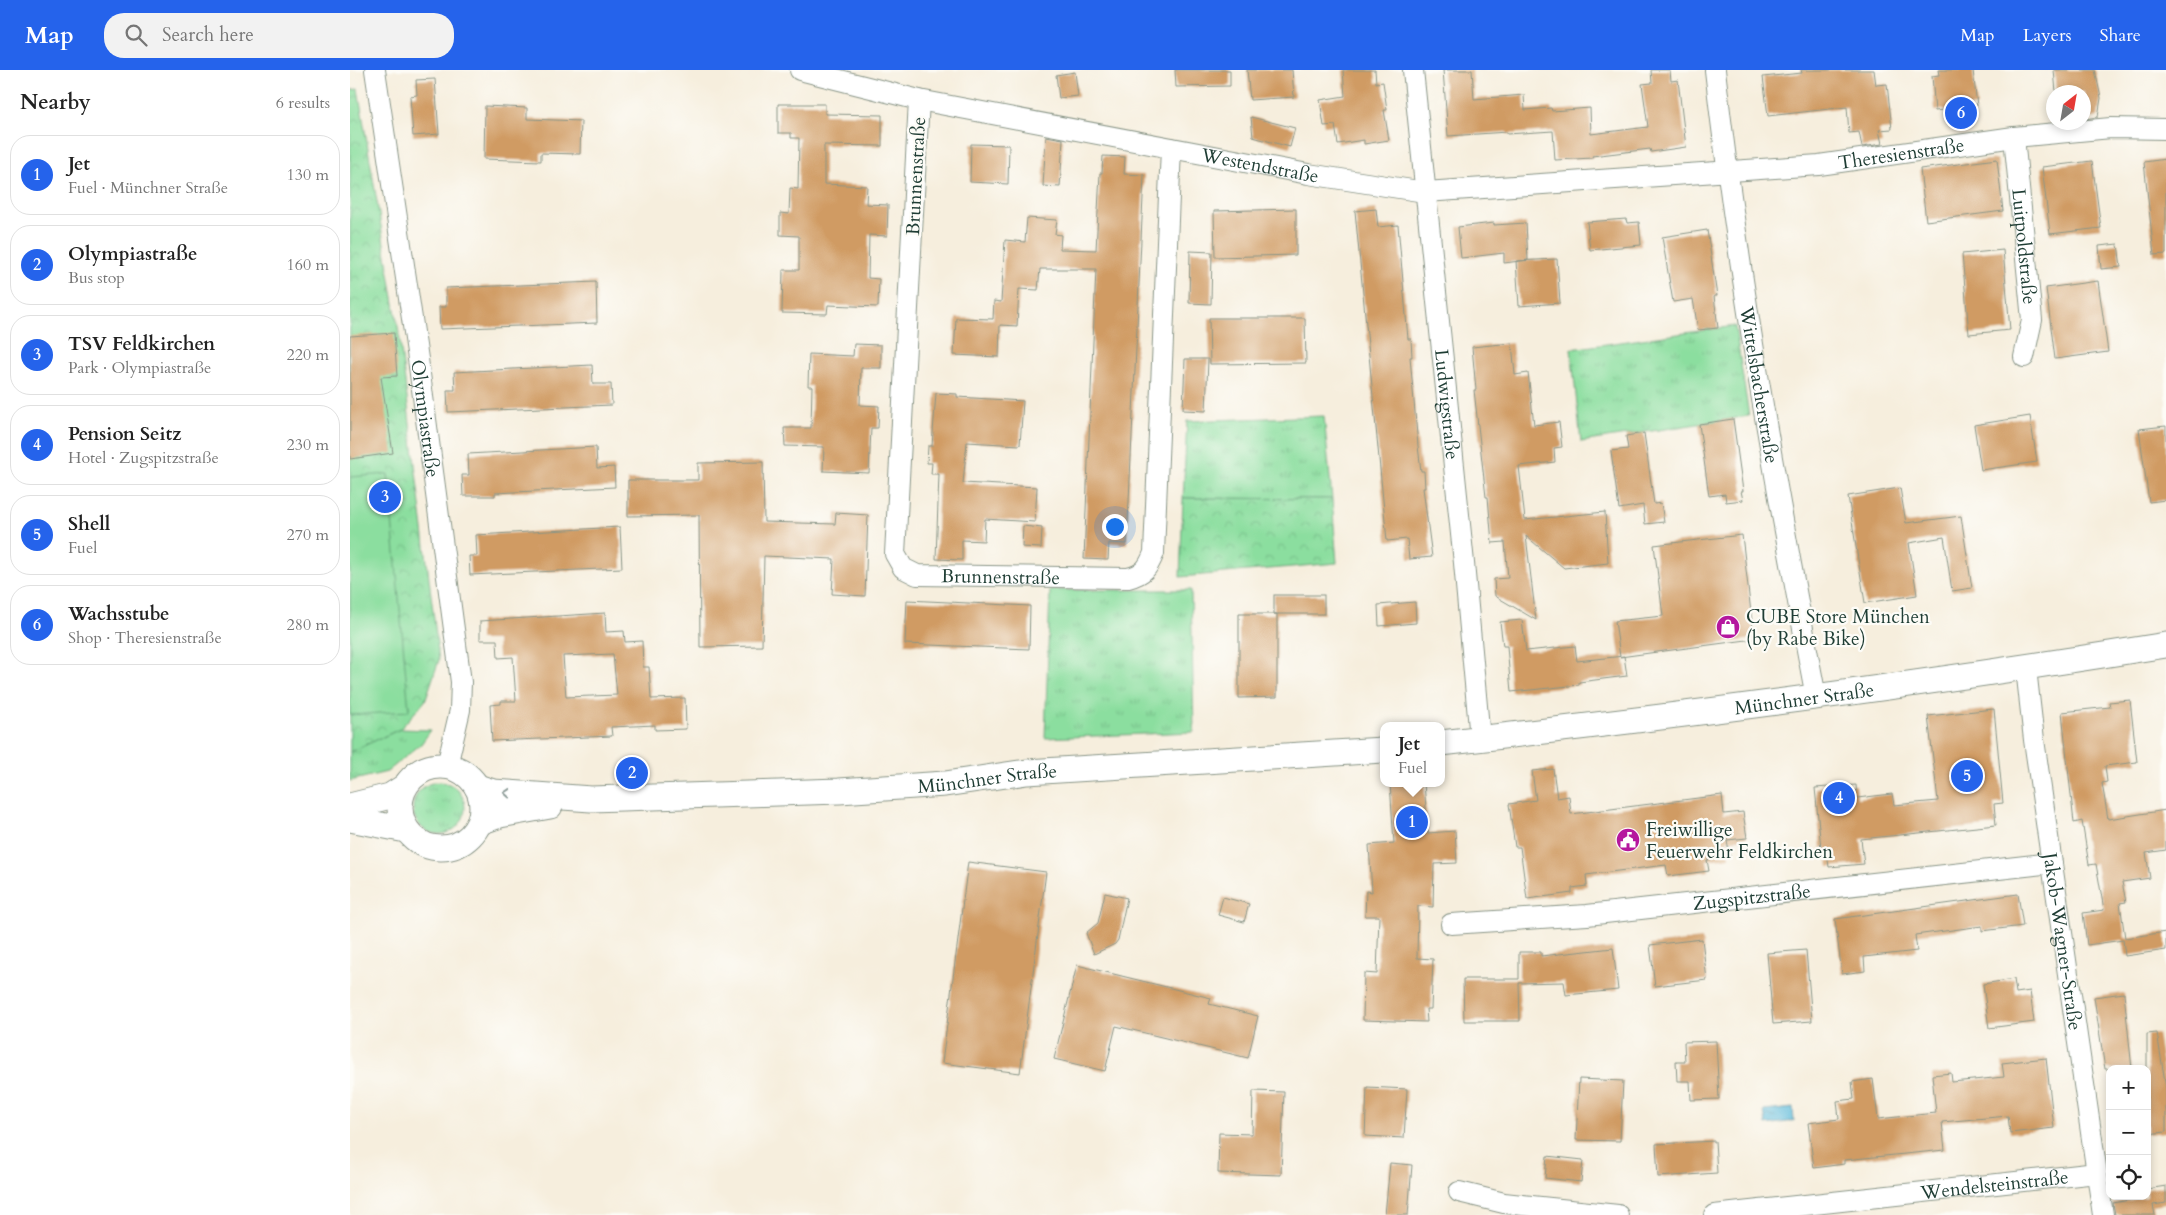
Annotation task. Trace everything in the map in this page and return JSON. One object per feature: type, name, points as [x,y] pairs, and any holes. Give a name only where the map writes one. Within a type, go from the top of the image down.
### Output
[{"type":"street","name":"Olympiastraße","points":[[375,70],[414,324],[461,682],[460,710],[447,766]]},
{"type":"street","name":"Westendstraße","points":[[800,70],[919,100],[1308,174],[1425,192],[1726,172]]},
{"type":"street","name":"Ludwigstraße","points":[[1413,70],[1464,563],[1480,738]]},
{"type":"street","name":"Wittelsbacherstraße","points":[[1715,70],[1726,172],[1780,500],[1816,697]]},
{"type":"street","name":"Brunnenstraße","points":[[919,100],[895,554],[903,568],[917,575],[1128,578],[1140,575],[1148,568],[1154,552],[1172,148]]},
{"type":"street","name":"Theresienstraße","points":[[1726,172],[1820,165],[2014,136],[2111,128],[2166,129]]},
{"type":"street","name":"Luitpoldstraße","points":[[2014,136],[2032,320],[2024,357]]},
{"type":"street","name":"Münchner Straße","points":[[1445,742],[1816,697],[2026,668],[2166,645]]},
{"type":"street","name":"Jakob-Wagner-Straße","points":[[2026,668],[2103,1215]]},
{"type":"street","name":"Münchner Straße","points":[[447,766],[464,773],[477,787],[493,792],[591,799],[839,791],[945,784],[1027,772],[1380,750]]},
{"type":"street","points":[[447,766],[430,767],[422,770],[409,780],[400,798],[399,808],[406,830],[419,842],[427,846],[445,848],[462,843],[470,837],[480,822],[482,804],[477,787]]},
{"type":"street","points":[[350,806],[390,796],[404,788]]},
{"type":"street","name":"Münchner Straße","points":[[480,822],[514,812],[591,799]]},
{"type":"street","points":[[350,819],[406,830]]},
{"type":"street","name":"Zugspitzstraße","points":[[1451,924],[1587,915],[2052,863]]},
{"type":"street","name":"Wendelsteinstraße","points":[[1714,1215],[2097,1173]]},
{"type":"street","points":[[1459,1192],[1504,1203],[1618,1215]]},
{"type":"green space","points":[[358,89],[399,333],[439,660],[425,701],[400,729],[350,752],[350,90]]},
{"type":"green space","points":[[1735,326],[1749,416],[1581,442],[1571,349]]},
{"type":"green space","points":[[1324,416],[1332,499],[1183,498],[1187,421]]},
{"type":"green space","points":[[388,474],[409,711],[350,715],[350,477]]},
{"type":"green space","points":[[1183,498],[1332,499],[1337,563],[1180,577]]},
{"type":"green space","points":[[1050,590],[1191,590],[1194,732],[1045,738]]},
{"type":"green space","points":[[400,729],[431,730],[421,744],[387,772],[350,781],[350,752]]},
{"type":"green space","points":[[434,782],[444,782],[458,789],[465,803],[465,813],[458,827],[444,834],[434,834],[424,830],[417,823],[413,813],[413,803],[417,793],[424,786]]},
{"type":"water","points":[[1793,1108],[1794,1121],[1766,1125],[1764,1111]]},
{"type":"building","points":[[1175,70],[1230,70],[1230,86],[1176,87]]},
{"type":"building","points":[[1247,70],[1292,70],[1294,97],[1250,100]]},
{"type":"building","points":[[1343,70],[1375,70],[1376,83],[1383,82],[1387,110],[1384,110],[1389,140],[1364,144],[1364,140],[1338,144],[1335,125],[1324,126],[1320,100],[1345,96]]},
{"type":"building","points":[[1443,70],[1472,70],[1474,99],[1524,95],[1525,110],[1551,108],[1552,111],[1590,108],[1591,134],[1648,127],[1642,84],[1652,83],[1651,70],[1670,70],[1671,81],[1678,80],[1686,147],[1651,152],[1650,149],[1592,156],[1593,158],[1555,160],[1553,131],[1448,136]]},
{"type":"building","points":[[1801,70],[1874,70],[1876,85],[1887,84],[1892,129],[1879,130],[1882,144],[1862,147],[1859,132],[1849,133],[1847,107],[1768,116],[1763,77],[1802,73]]},
{"type":"building","points":[[1938,70],[1973,70],[1977,106],[1969,107],[1971,118],[1953,120],[1951,109],[1935,111],[1932,76],[1939,75]]},
{"type":"building","points":[[2054,70],[2095,70],[2101,98],[2098,117],[2091,118],[2091,85],[2055,85]]},
{"type":"building","points":[[1075,72],[1078,96],[1059,98],[1056,75]]},
{"type":"building","points":[[435,79],[439,134],[413,136],[410,96],[417,95],[416,80]]},
{"type":"building","points":[[778,104],[825,104],[825,114],[882,115],[882,146],[824,145],[824,184],[867,186],[866,204],[888,205],[887,236],[869,235],[868,278],[879,279],[878,307],[828,305],[827,314],[782,313],[783,270],[799,270],[799,236],[780,235],[780,213],[789,214],[790,188],[798,189],[799,138],[791,138],[791,133],[778,133]]},
{"type":"building","points":[[485,106],[527,108],[527,119],[581,121],[580,154],[541,153],[541,161],[484,159]]},
{"type":"building","points":[[1251,117],[1295,128],[1290,147],[1253,137]]},
{"type":"building","points":[[1046,136],[1063,139],[1060,187],[1043,186]]},
{"type":"building","points":[[971,144],[1009,145],[1008,184],[970,182]]},
{"type":"building","points":[[1103,156],[1125,157],[1124,174],[1144,175],[1127,544],[1109,543],[1108,560],[1084,559],[1096,269],[1040,269],[1038,290],[1019,289],[1017,326],[1000,325],[999,357],[954,355],[956,318],[993,319],[994,301],[1001,302],[1005,240],[1025,242],[1027,218],[1057,220],[1055,234],[1061,235],[1060,249],[1096,250],[1100,173],[1102,173]]},
{"type":"building","points":[[1997,159],[2003,211],[1926,221],[1920,169]]},
{"type":"building","points":[[2166,159],[2166,254],[2154,255],[2144,162]]},
{"type":"building","points":[[2092,161],[2101,228],[2050,234],[2042,167]]},
{"type":"building","points":[[1296,209],[1296,255],[1215,257],[1214,211]]},
{"type":"building","points":[[1376,209],[1378,227],[1398,225],[1408,339],[1411,339],[1412,357],[1410,357],[1418,446],[1421,471],[1424,471],[1425,488],[1423,488],[1432,557],[1409,559],[1407,539],[1387,541],[1355,211]]},
{"type":"building","points":[[1626,219],[1627,223],[1639,222],[1641,245],[1590,250],[1587,222]]},
{"type":"building","points":[[1494,223],[1494,225],[1526,223],[1528,260],[1504,263],[1504,253],[1461,258],[1458,227]]},
{"type":"building","points":[[1707,230],[1717,296],[1714,296],[1718,328],[1698,330],[1693,299],[1673,302],[1662,237]]},
{"type":"building","points":[[2118,244],[2121,267],[2101,269],[2099,246]]},
{"type":"building","points":[[2003,250],[2010,330],[1969,334],[1962,254]]},
{"type":"building","points":[[1190,251],[1212,252],[1211,304],[1189,303]]},
{"type":"building","points":[[1557,259],[1560,303],[1519,306],[1516,261]]},
{"type":"building","points":[[2098,281],[2108,352],[2055,359],[2046,288]]},
{"type":"building","points":[[596,282],[597,323],[440,329],[439,307],[446,307],[446,288]]},
{"type":"building","points":[[1209,318],[1305,318],[1306,363],[1210,364]]},
{"type":"building","points":[[394,333],[397,376],[381,377],[393,453],[350,459],[350,336]]},
{"type":"building","points":[[1512,343],[1515,375],[1528,373],[1534,425],[1559,422],[1562,447],[1554,448],[1555,462],[1519,466],[1525,520],[1605,512],[1608,563],[1564,568],[1526,536],[1536,620],[1495,596],[1494,579],[1508,578],[1505,542],[1492,543],[1474,390],[1476,390],[1472,347]]},
{"type":"building","points":[[854,344],[881,345],[881,368],[861,368],[860,405],[879,406],[878,428],[871,428],[869,473],[823,471],[824,447],[785,446],[784,428],[811,428],[812,386],[808,386],[809,354],[853,356]]},
{"type":"building","points":[[1185,359],[1208,359],[1206,411],[1183,410]]},
{"type":"building","points":[[592,365],[593,384],[611,384],[612,405],[448,412],[447,390],[455,390],[454,372]]},
{"type":"building","points":[[936,393],[957,394],[957,397],[1023,401],[1020,445],[967,442],[963,483],[1037,487],[1035,522],[985,519],[984,541],[962,540],[962,560],[936,559],[939,474],[931,474],[932,463],[927,463],[928,446],[932,446]]},
{"type":"building","points":[[2030,416],[2037,462],[1981,470],[1974,425]]},
{"type":"building","points":[[1733,419],[1743,500],[1726,502],[1725,494],[1709,496],[1699,424]]},
{"type":"building","points":[[2166,426],[2166,500],[2149,502],[2139,429]]},
{"type":"building","points":[[1644,433],[1654,504],[1661,503],[1664,522],[1645,524],[1643,505],[1619,509],[1611,451],[1628,449],[1626,436]]},
{"type":"building","points":[[596,447],[597,468],[614,467],[615,487],[495,493],[495,496],[463,496],[462,475],[469,475],[468,454]]},
{"type":"building","points":[[763,462],[764,522],[835,524],[836,513],[868,515],[865,596],[832,594],[834,559],[764,556],[762,646],[700,647],[699,515],[628,516],[628,480],[698,480],[698,463]]},
{"type":"building","points":[[1900,488],[1906,523],[1961,516],[1972,588],[1952,591],[1944,537],[1909,543],[1917,595],[1865,603],[1848,496]]},
{"type":"building","points":[[1023,526],[1042,528],[1041,548],[1022,547]]},
{"type":"building","points":[[620,527],[622,568],[470,575],[469,556],[477,556],[476,535]]},
{"type":"building","points":[[1742,535],[1754,639],[1620,657],[1615,621],[1663,616],[1654,545]]},
{"type":"building","points":[[1274,595],[1324,595],[1324,614],[1274,614]]},
{"type":"building","points":[[907,600],[1030,606],[1029,649],[905,644]]},
{"type":"building","points":[[1415,602],[1416,623],[1379,626],[1378,605]]},
{"type":"building","points":[[605,613],[606,632],[624,631],[625,642],[642,641],[643,667],[649,667],[651,699],[685,698],[686,729],[655,730],[655,725],[611,727],[612,736],[492,741],[490,705],[501,704],[501,701],[516,701],[513,657],[498,658],[497,640],[480,640],[480,621]],"holes":[[[613,654],[617,695],[566,697],[563,656]]]},
{"type":"building","points":[[1239,614],[1277,614],[1277,697],[1239,698]]},
{"type":"building","points":[[1522,620],[1526,651],[1575,646],[1577,661],[1624,656],[1627,676],[1579,682],[1579,685],[1511,692],[1507,646],[1503,646],[1500,622]]},
{"type":"building","points":[[2130,700],[2137,762],[2105,766],[2107,782],[2102,783],[2108,819],[2166,810],[2166,850],[2146,853],[2150,878],[2122,882],[2126,902],[2120,903],[2125,938],[2166,932],[2166,950],[2125,956],[2123,940],[2087,945],[2083,913],[2104,910],[2096,864],[2089,865],[2082,821],[2074,823],[2062,712],[2110,707],[2109,702]]},
{"type":"building","points":[[1994,709],[2003,803],[1994,804],[1996,825],[1861,839],[1864,864],[1829,867],[1826,847],[1821,848],[1815,788],[1856,785],[1857,798],[1892,794],[1894,805],[1938,801],[1928,716]]},
{"type":"building","points":[[1553,769],[1557,798],[1569,796],[1571,814],[1722,795],[1724,814],[1743,812],[1747,838],[1727,840],[1730,857],[1707,860],[1709,871],[1668,876],[1666,865],[1586,875],[1587,886],[1572,888],[1572,893],[1527,899],[1520,847],[1515,847],[1509,804],[1536,800],[1532,771]]},
{"type":"building","points":[[1390,787],[1424,787],[1428,833],[1455,831],[1457,863],[1434,864],[1433,907],[1418,906],[1417,958],[1433,959],[1431,1009],[1426,1009],[1427,1022],[1363,1020],[1364,973],[1377,974],[1379,916],[1365,916],[1366,891],[1372,892],[1369,845],[1394,843]]},
{"type":"building","points":[[968,862],[1046,872],[1020,1073],[942,1063]]},
{"type":"building","points":[[1105,893],[1127,898],[1118,940],[1115,944],[1094,954],[1086,933],[1098,923]]},
{"type":"building","points":[[2018,894],[2023,926],[1982,931],[1982,926],[1915,935],[1917,951],[1864,957],[1865,971],[1842,974],[1835,919]]},
{"type":"building","points":[[1223,897],[1249,904],[1244,922],[1218,915]]},
{"type":"building","points":[[1702,939],[1707,980],[1655,986],[1650,945]]},
{"type":"building","points":[[1613,948],[1618,990],[1566,995],[1564,982],[1519,983],[1520,1021],[1464,1021],[1463,979],[1519,979],[1519,952],[1541,952],[1541,956]]},
{"type":"building","points":[[1806,950],[1812,1021],[1773,1024],[1767,953]]},
{"type":"building","points":[[1077,965],[1211,998],[1209,1004],[1258,1016],[1248,1058],[1116,1026],[1105,1071],[1054,1059]]},
{"type":"building","points":[[2014,979],[2016,993],[2030,991],[2034,1022],[1989,1028],[1983,984]]},
{"type":"building","points":[[2124,993],[2132,1065],[2106,1065],[2105,1069],[2094,997]]},
{"type":"building","points":[[2157,1033],[2166,1088],[2166,1132],[2151,1134],[2151,1065],[2147,1065],[2147,1034]]},
{"type":"building","points":[[1716,1041],[1719,1099],[1691,1100],[1690,1081],[1677,1081],[1676,1062],[1685,1062],[1684,1042]]},
{"type":"building","points":[[2046,1058],[2054,1128],[2010,1133],[2008,1116],[1942,1122],[1945,1150],[1844,1160],[1844,1164],[1814,1168],[1808,1123],[1839,1119],[1837,1101],[1854,1099],[1852,1082],[1873,1079],[1878,1119],[1936,1113],[1932,1075],[1951,1073],[1952,1082],[2004,1077],[2002,1063]]},
{"type":"building","points":[[1579,1079],[1623,1081],[1620,1141],[1576,1140]]},
{"type":"building","points":[[1367,1087],[1407,1089],[1404,1138],[1365,1136]]},
{"type":"building","points":[[1253,1091],[1284,1092],[1281,1175],[1218,1173],[1219,1133],[1252,1134]]},
{"type":"building","points":[[1715,1141],[1717,1173],[1658,1177],[1656,1144]]},
{"type":"building","points":[[1547,1156],[1583,1160],[1581,1182],[1545,1178]]},
{"type":"building","points":[[1390,1163],[1412,1165],[1408,1215],[1385,1215]]},
{"type":"building","points":[[2166,1186],[2166,1203],[2153,1205],[2155,1215],[2115,1215],[2113,1203],[2130,1200],[2151,1200],[2151,1188]]},
{"type":"place","name":"Wachsstube","points":[[1961,113]]},
{"type":"place","name":"TSV Feldkirchen","points":[[385,497]]},
{"type":"place","name":"CUBE Store München (by Rabe Bike)","points":[[1728,627]]},
{"type":"place","name":"Olympiastraße","points":[[632,773]]},
{"type":"place","name":"Shell","points":[[1967,776]]},
{"type":"place","name":"Pension Seitz","points":[[1839,798]]},
{"type":"place","name":"Jet","points":[[1412,822]]},
{"type":"place","name":"Freiwillige Feuerwehr Feldkirchen","points":[[1628,840]]}]
